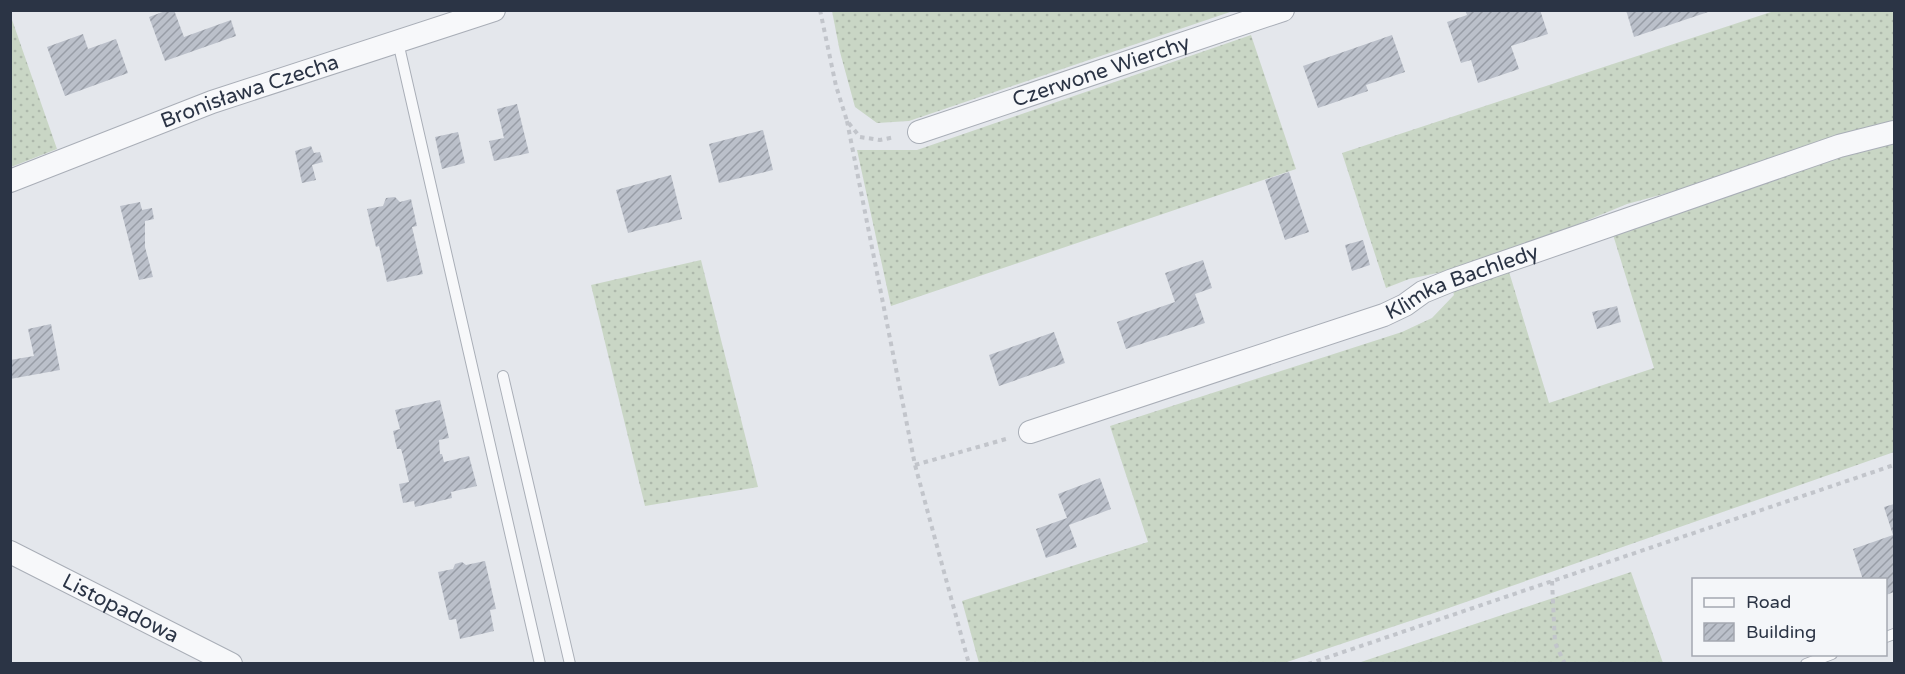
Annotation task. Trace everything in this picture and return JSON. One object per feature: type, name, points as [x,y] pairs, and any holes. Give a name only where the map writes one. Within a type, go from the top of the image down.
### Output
[{"type":"street","name":"Bronisława Czecha","points":[[10,181],[212,102],[494,10]]},
{"type":"street","name":"Czerwone Wierchy","points":[[919,132],[1283,10]]},
{"type":"street","name":"Klimka Bachledy","points":[[1030,432],[1384,315],[1423,292],[1450,281],[1839,146],[1894,132]]},
{"type":"street","name":"Listopadowa","points":[[10,552],[231,663]]},
{"type":"lane","points":[[398,42],[540,663]]},
{"type":"lane","points":[[503,376],[570,663]]},
{"type":"lane","points":[[1806,663],[1826,656]]},
{"type":"path","points":[[820,10],[836,86],[847,121],[915,465],[969,663]]},
{"type":"path","points":[[847,121],[860,136],[880,140],[919,132]]},
{"type":"path","points":[[915,465],[1030,432]]},
{"type":"path","points":[[1308,663],[1894,465]]},
{"type":"path","points":[[1552,581],[1555,643],[1565,663]]},
{"type":"green space","points":[[832,10],[1233,11],[909,121],[877,123],[855,107],[840,52]]},
{"type":"green space","points":[[1774,11],[1894,11],[1894,120],[1704,183],[1627,204],[1530,244],[1456,269],[1409,279],[1386,288],[1342,153]]},
{"type":"green space","points":[[10,14],[57,149],[11,167],[10,167]]},
{"type":"green space","points":[[1251,35],[1296,169],[891,306],[857,150],[917,150]]},
{"type":"green space","points":[[1894,132],[1894,452],[1443,610],[1284,663],[979,663],[962,601],[1148,542],[1110,426],[1402,332],[1432,318],[1454,295],[1450,281],[1506,262],[1549,403],[1654,368],[1610,225]]},
{"type":"green space","points":[[701,260],[758,487],[645,506],[591,285]]},
{"type":"green space","points":[[1631,572],[1663,663],[1358,663]]},
{"type":"building","points":[[174,10],[184,37],[231,20],[236,36],[165,61],[149,17]]},
{"type":"building","points":[[1465,10],[1540,10],[1548,34],[1511,46],[1519,69],[1478,83],[1471,60],[1461,63],[1447,22],[1467,15]]},
{"type":"building","points":[[1626,10],[1711,10],[1711,11],[1634,37]]},
{"type":"building","points":[[83,34],[88,49],[116,39],[128,73],[65,96],[47,47]]},
{"type":"building","points":[[1392,35],[1405,72],[1366,85],[1368,91],[1318,108],[1303,66]]},
{"type":"building","points":[[517,104],[529,153],[494,161],[489,141],[504,138],[497,109]]},
{"type":"building","points":[[763,130],[773,170],[719,183],[709,144]]},
{"type":"building","points":[[458,132],[465,163],[442,169],[435,137]]},
{"type":"building","points":[[311,146],[314,153],[320,152],[323,162],[312,165],[316,180],[302,183],[295,151]]},
{"type":"building","points":[[1289,172],[1309,232],[1285,240],[1265,180]]},
{"type":"building","points":[[671,175],[682,219],[628,233],[616,190]]},
{"type":"building","points":[[395,197],[400,202],[411,199],[417,226],[412,227],[423,274],[387,282],[367,209],[383,206],[386,198]]},
{"type":"building","points":[[140,202],[142,210],[152,208],[154,219],[145,221],[145,247],[153,277],[139,280],[120,206]]},
{"type":"building","points":[[1363,240],[1370,265],[1352,271],[1345,245]]},
{"type":"building","points":[[1203,260],[1212,288],[1195,294],[1205,323],[1126,349],[1117,322],[1175,302],[1165,273]]},
{"type":"building","points":[[1617,306],[1621,322],[1597,329],[1592,312]]},
{"type":"building","points":[[51,324],[60,370],[10,379],[10,360],[34,356],[28,329]]},
{"type":"building","points":[[1054,332],[1065,363],[999,386],[989,355]]},
{"type":"building","points":[[440,400],[449,438],[439,440],[440,454],[444,462],[469,456],[477,486],[451,492],[452,498],[415,507],[414,501],[403,503],[399,484],[409,482],[401,449],[397,449],[393,431],[400,429],[395,410]]},
{"type":"building","points":[[1100,478],[1111,509],[1069,525],[1077,547],[1046,558],[1036,529],[1067,518],[1058,494]]},
{"type":"building","points":[[1894,504],[1894,592],[1887,595],[1887,578],[1862,578],[1853,549],[1893,535],[1884,507]]},
{"type":"building","points":[[485,561],[496,609],[490,610],[494,631],[460,639],[456,619],[449,620],[438,572],[453,569],[455,564],[462,562],[466,565]]}]
